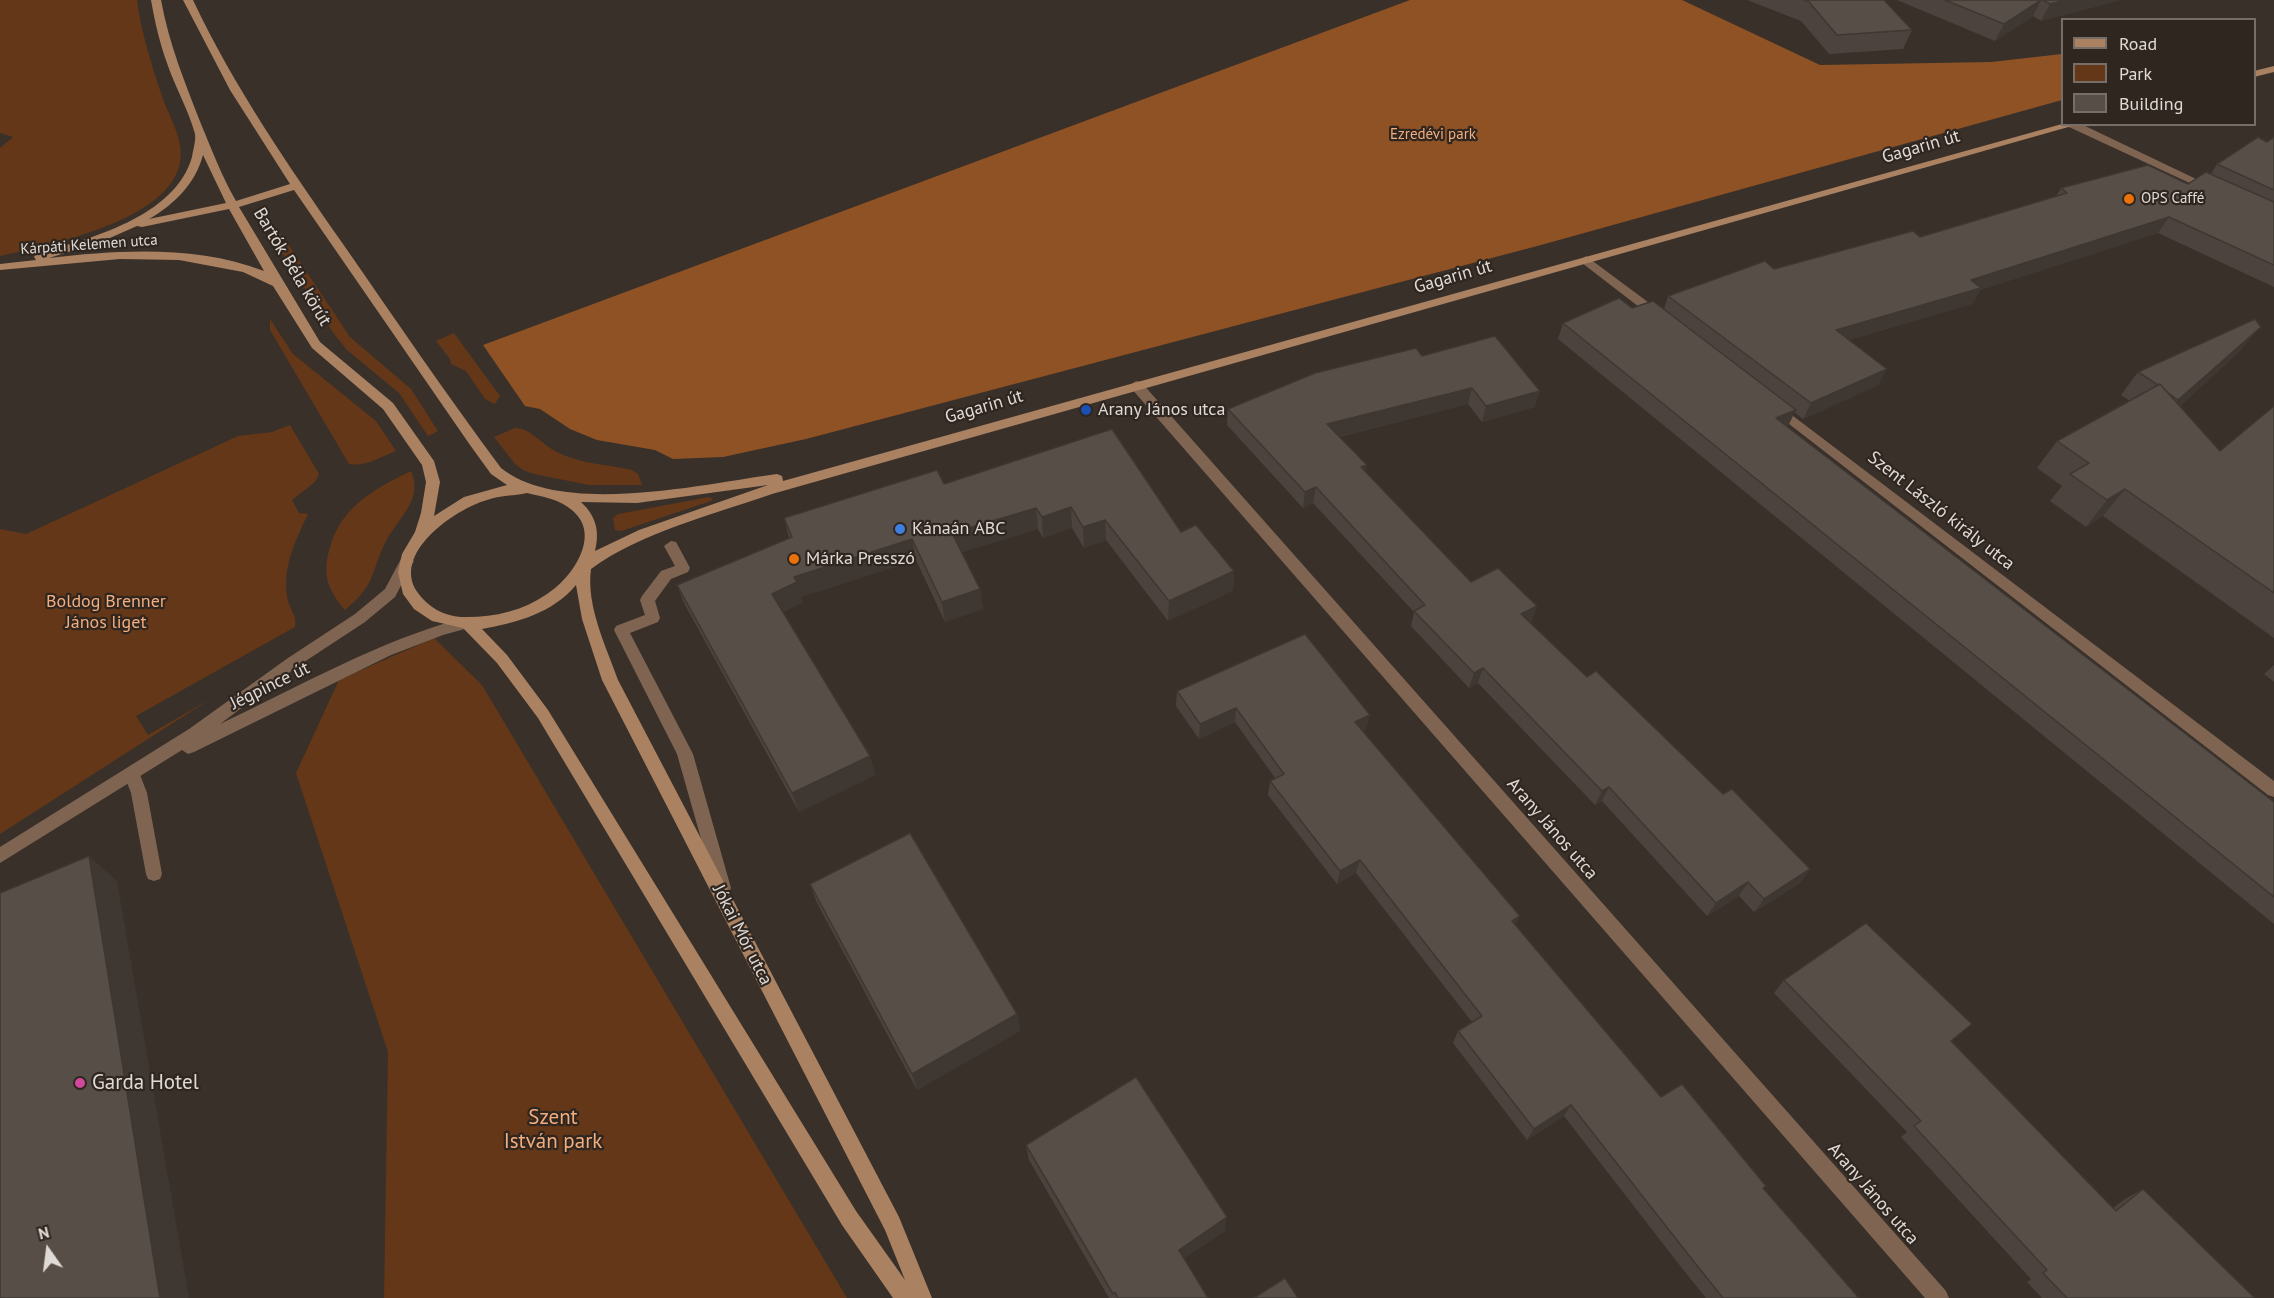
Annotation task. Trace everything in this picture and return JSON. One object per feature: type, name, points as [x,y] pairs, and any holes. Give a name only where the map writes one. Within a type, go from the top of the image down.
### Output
[{"type":"street","name":"Bartók Béla körút","points":[[156,0],[163,37],[201,136],[232,205],[280,288],[316,345],[388,406],[429,464],[432,472],[432,493],[420,537],[408,560],[406,581],[410,594],[419,605],[437,617],[467,623]]},
{"type":"street","points":[[188,0],[200,28],[249,114],[296,186],[424,372],[496,471],[510,484],[555,494],[571,501],[581,510],[590,525],[591,547],[583,567]]},
{"type":"street","points":[[2256,74],[2274,69]]},
{"type":"street","name":"Gagarin út","points":[[467,623],[506,619],[536,608],[568,585],[583,567],[602,553],[644,534],[768,490],[1136,385],[2070,126]]},
{"type":"street","points":[[2076,126],[2221,194]]},
{"type":"street","name":"Kárpáti Kelemen utca","points":[[118,230],[157,211],[185,183],[196,159],[201,136]]},
{"type":"street","name":"Kárpáti Kelemen utca","points":[[1,267],[118,230],[232,205],[296,186]]},
{"type":"street","name":"Kárpáti Kelemen utca","points":[[1,267],[117,255],[171,254],[214,260],[242,268],[272,280],[280,288]]},
{"type":"street","points":[[1586,260],[1671,326]]},
{"type":"street","name":"Arany János utca","points":[[1136,385],[1939,1298]]},
{"type":"street","name":"Szent László király utca","points":[[1765,398],[2274,790]]},
{"type":"street","name":"Gagarin út","points":[[555,494],[577,498],[637,498],[764,482],[842,468]]},
{"type":"street","points":[[420,537],[441,517],[468,501],[498,492],[529,489]]},
{"type":"street","points":[[671,546],[683,568],[666,575],[647,600],[653,618],[621,630],[685,754],[733,916]]},
{"type":"street","name":"Jégpince út","points":[[96,798],[195,734],[294,662],[360,618],[390,593],[408,560]]},
{"type":"street","name":"Jókai Mór utca","points":[[583,567],[583,583],[593,626],[610,681],[892,1224],[922,1298]]},
{"type":"street","points":[[467,623],[502,659],[543,714],[849,1218],[905,1298]]},
{"type":"street","name":"Jégpince út","points":[[0,856],[96,798],[199,742],[365,661],[440,630],[467,623]]},
{"type":"street","points":[[133,777],[139,793],[154,874]]},
{"type":"green space","points":[[0,0],[137,0],[150,59],[180,145],[178,170],[164,191],[142,209],[82,235],[0,256],[0,148],[13,137],[0,133]]},
{"type":"green space","name":"Ezredévi park","points":[[1410,0],[1682,0],[1820,65],[1991,62],[2061,54],[2061,100],[1541,245],[806,439],[723,457],[673,459],[655,450],[597,440],[570,429],[540,409],[525,406],[483,345]]},
{"type":"green space","points":[[279,234],[282,235],[350,337],[411,389],[438,431],[428,436],[399,393],[347,350],[334,334],[275,242],[274,238]]},
{"type":"green space","points":[[270,319],[293,354],[376,421],[396,451],[367,463],[349,464],[270,330]]},
{"type":"green space","points":[[454,333],[500,396],[495,404],[485,399],[466,371],[451,364],[450,359],[436,341]]},
{"type":"green space","name":"Boldog Brenner János liget","points":[[290,425],[319,474],[315,482],[292,500],[299,513],[308,514],[290,556],[286,578],[288,601],[295,627],[136,716],[148,735],[212,698],[0,834],[0,529],[26,534],[238,436],[272,432]]},
{"type":"green space","points":[[515,428],[526,431],[564,455],[632,470],[638,474],[642,485],[589,485],[523,470],[515,464],[494,437]]},
{"type":"green space","points":[[411,471],[414,481],[412,500],[385,543],[367,586],[345,610],[330,588],[326,573],[330,547],[335,533],[361,500]]},
{"type":"green space","points":[[709,497],[713,499],[711,501],[621,531],[615,530],[613,518],[618,514]]},
{"type":"green space","name":"Szent István park","points":[[434,638],[482,685],[847,1298],[384,1298],[388,1052],[296,773],[339,680]]},
{"type":"building","points":[[1804,0],[1884,0],[1912,30],[1837,35],[1809,2]]},
{"type":"building","points":[[1945,0],[2041,0],[2004,24]]},
{"type":"building","points":[[2043,0],[2066,0],[2050,4]]},
{"type":"building","points":[[2258,137],[2267,142],[2274,137],[2274,190],[2217,164]]},
{"type":"building","points":[[2148,165],[2188,184],[2206,172],[2274,202],[2274,265],[2169,217],[1971,280],[1981,288],[1836,330],[1887,369],[1811,403],[1668,296],[1765,261],[1774,269],[1913,231],[1920,237],[2067,193],[2061,188]]},
{"type":"building","points":[[1619,298],[1632,308],[1653,301],[1796,410],[1776,418],[2274,802],[2274,897],[1563,323]]},
{"type":"building","points":[[2255,319],[2261,327],[2178,400],[2160,384],[2158,385],[2138,372]]},
{"type":"building","points":[[1495,336],[1540,391],[1486,406],[1472,388],[1327,424],[1367,465],[1361,467],[1471,582],[1498,568],[1537,606],[1521,614],[1587,677],[1596,671],[1723,794],[1732,789],[1810,869],[1764,899],[1748,882],[1716,903],[1609,787],[1602,791],[1483,668],[1474,673],[1414,611],[1425,605],[1316,487],[1305,492],[1228,409],[1315,373],[1416,348],[1422,356]]},
{"type":"building","points":[[2160,384],[2220,451],[2274,406],[2274,593],[2125,489],[2107,500],[2070,474],[2089,463],[2057,441]]},
{"type":"building","points":[[1112,429],[1181,532],[1196,525],[1234,571],[1169,601],[1105,520],[1083,527],[1071,507],[1042,517],[1036,508],[952,533],[980,589],[942,602],[912,539],[794,577],[797,582],[772,594],[870,756],[792,793],[677,585],[792,537],[784,518],[937,470],[944,484]]},
{"type":"building","points":[[1305,634],[1370,715],[1355,722],[1520,916],[1512,921],[1661,1097],[1682,1084],[1766,1186],[1763,1188],[1859,1298],[1723,1298],[1571,1105],[1534,1129],[1458,1031],[1482,1016],[1360,860],[1340,871],[1270,781],[1284,774],[1236,708],[1200,724],[1177,691]]},
{"type":"building","points":[[910,833],[1017,1014],[912,1074],[810,884]]},
{"type":"building","name":"Garda Hotel","points":[[89,856],[160,1298],[0,1298],[0,893]]},
{"type":"building","points":[[1866,923],[1972,1024],[1951,1041],[2116,1211],[2143,1189],[2255,1298],[2067,1298],[2043,1273],[2047,1270],[1914,1126],[1921,1121],[1784,980]]},
{"type":"building","points":[[1136,1077],[1227,1217],[1179,1250],[1208,1298],[1118,1298],[1115,1292],[1113,1294],[1026,1145]]},
{"type":"building","points":[[1285,1278],[1298,1298],[1254,1298]]},
{"type":"place","name":"OPS Caffé","points":[[2129,199]]},
{"type":"place","name":"Arany János utca","points":[[1086,410]]},
{"type":"place","name":"Kánaán ABC","points":[[900,529]]},
{"type":"place","name":"Márka Presszó","points":[[794,559]]},
{"type":"place","name":"Garda Hotel","points":[[80,1083]]}]
